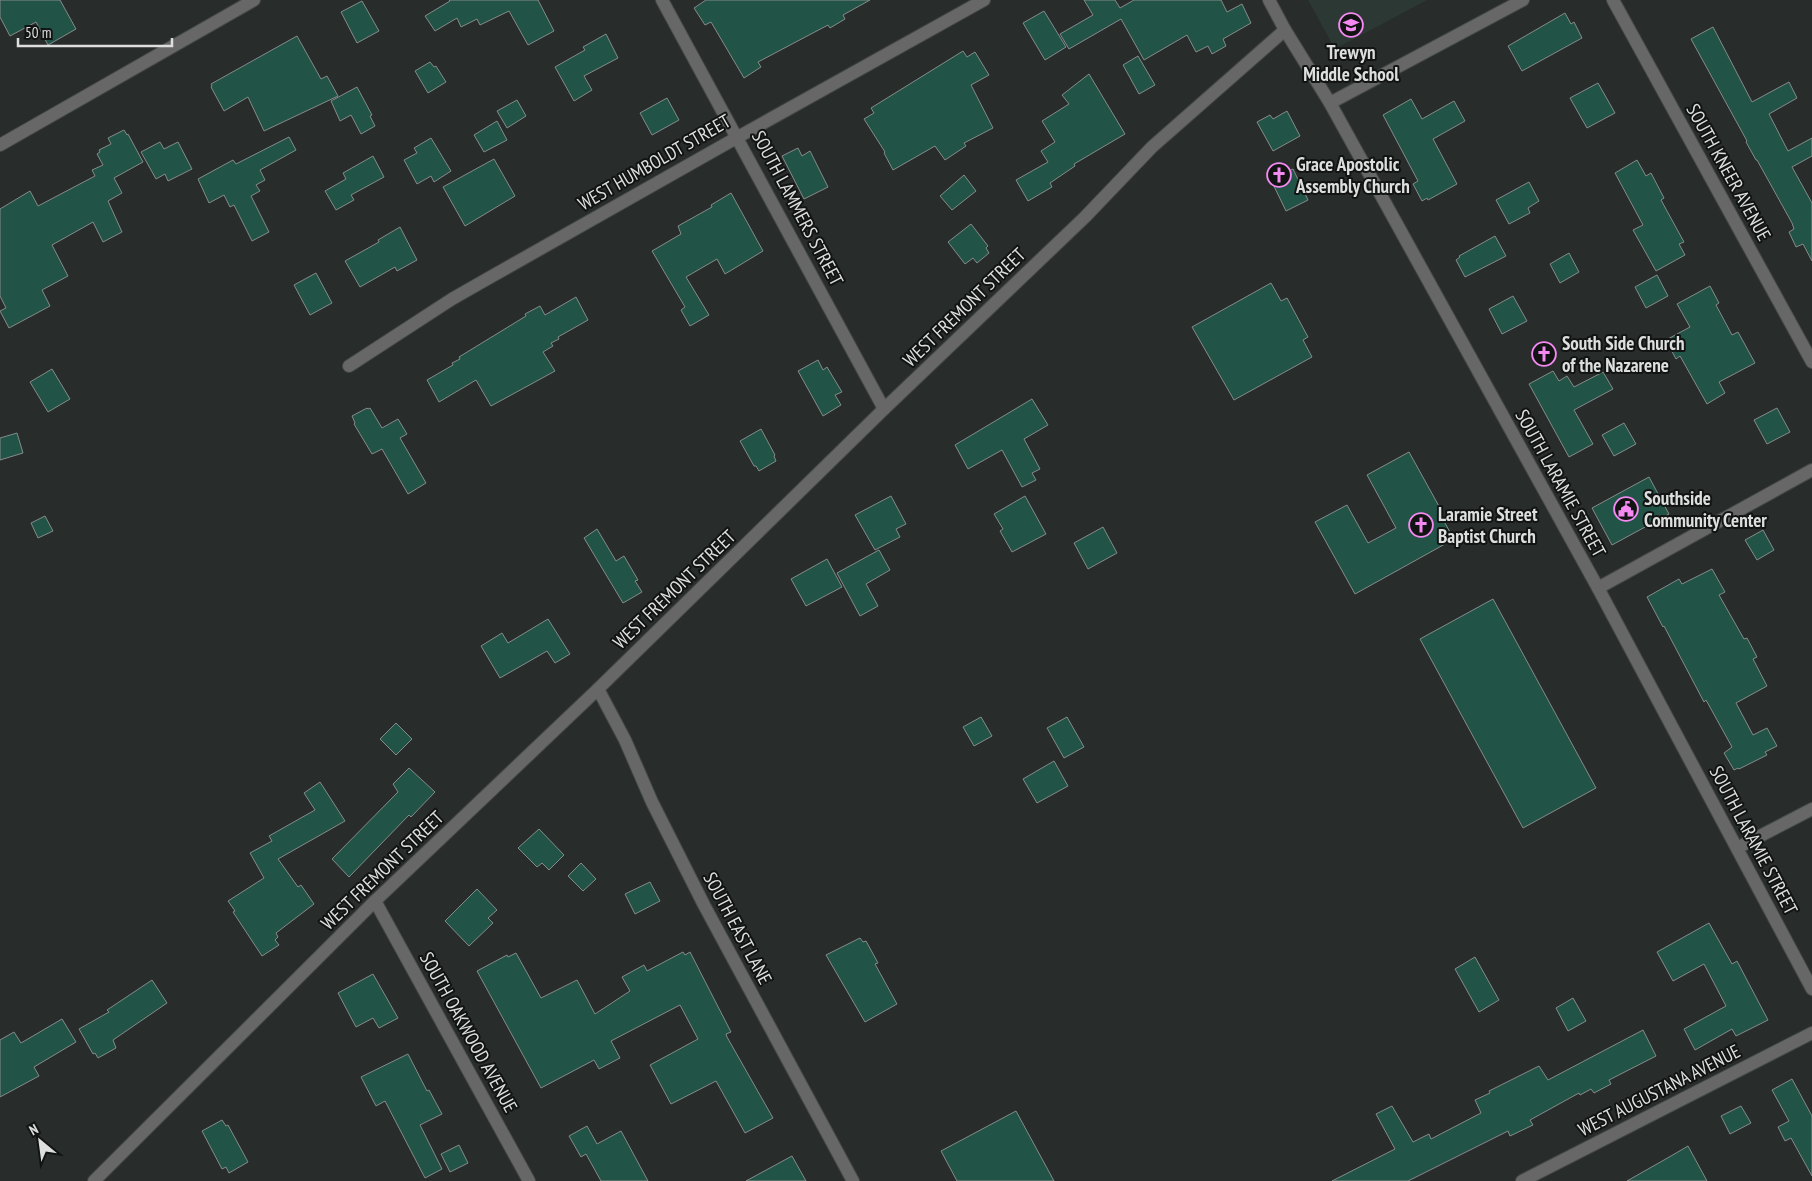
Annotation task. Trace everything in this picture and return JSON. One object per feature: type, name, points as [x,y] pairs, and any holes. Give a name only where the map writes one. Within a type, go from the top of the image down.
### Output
[{"type":"street","points":[[0,145],[254,0]]},
{"type":"street","name":"SOUTH LAMMERS STREET","points":[[662,0],[738,136],[884,409]]},
{"type":"street","name":"WEST HUMBOLDT STREET","points":[[349,366],[452,299],[738,136],[984,0]]},
{"type":"street","name":"SOUTH LARAMIE STREET","points":[[1270,0],[1285,30],[1330,104],[1598,588],[1812,989]]},
{"type":"street","points":[[1330,104],[1523,0]]},
{"type":"street","name":"SOUTH KNEER AVENUE","points":[[1613,0],[1812,362]]},
{"type":"street","name":"WEST FREMONT STREET","points":[[94,1181],[375,901],[598,688],[1084,217],[1152,146],[1285,30]]},
{"type":"street","points":[[1598,588],[1812,470]]},
{"type":"street","name":"SOUTH EAST LANE","points":[[598,688],[652,802],[704,905],[853,1181]]},
{"type":"street","points":[[1737,848],[1812,809]]},
{"type":"street","name":"SOUTH OAKWOOD AVENUE","points":[[375,901],[529,1181]]},
{"type":"street","name":"WEST AUGUSTANA AVENUE","points":[[1522,1181],[1812,1033]]},
{"type":"shaded area","name":"Trewyn Middle School","points":[[1308,0],[1427,0],[1335,49]]},
{"type":"building","points":[[0,0],[60,0],[76,29],[48,45],[36,22],[10,36],[0,17]]},
{"type":"building","points":[[449,0],[538,0],[554,31],[528,45],[509,11],[480,25],[477,19],[461,27],[457,18],[435,31],[425,16]]},
{"type":"building","points":[[706,0],[870,0],[843,15],[845,19],[830,28],[828,25],[758,62],[761,67],[744,78],[711,22],[705,25],[694,8]]},
{"type":"building","points":[[1084,0],[1115,0],[1120,8],[1134,0],[1221,0],[1227,12],[1242,4],[1251,23],[1223,39],[1226,46],[1212,54],[1208,46],[1196,52],[1187,35],[1144,60],[1121,19],[1069,49],[1060,34],[1093,15]]},
{"type":"building","points":[[362,1],[379,31],[357,43],[341,12]]},
{"type":"building","points":[[1044,11],[1066,47],[1045,60],[1023,23]]},
{"type":"building","points":[[1565,13],[1571,24],[1574,22],[1582,38],[1522,71],[1508,46]]},
{"type":"building","points":[[1713,27],[1752,102],[1789,82],[1797,98],[1769,114],[1788,151],[1812,138],[1812,156],[1792,167],[1812,203],[1812,261],[1803,244],[1796,247],[1789,232],[1794,229],[1792,223],[1691,39]]},
{"type":"building","points":[[606,34],[618,58],[584,76],[592,90],[574,101],[555,67],[585,50],[583,47]]},
{"type":"building","points":[[297,36],[321,79],[327,76],[338,96],[264,131],[248,97],[224,111],[211,84]]},
{"type":"building","points":[[963,51],[967,57],[975,52],[989,75],[971,85],[993,128],[964,143],[966,146],[945,160],[935,146],[893,170],[885,152],[864,119],[874,113],[871,108]]},
{"type":"building","points":[[1138,56],[1155,85],[1139,94],[1123,65]]},
{"type":"building","points":[[430,62],[434,67],[436,66],[446,82],[428,93],[415,71]]},
{"type":"building","points":[[1089,74],[1125,134],[1074,164],[1075,166],[1050,183],[1052,187],[1028,201],[1016,180],[1048,162],[1041,151],[1055,142],[1042,121],[1069,104],[1062,95]]},
{"type":"building","points":[[1598,83],[1615,113],[1587,128],[1570,98]]},
{"type":"building","points":[[357,87],[372,115],[370,116],[375,126],[361,134],[351,115],[340,121],[331,101]]},
{"type":"building","points":[[667,98],[679,120],[652,135],[640,113]]},
{"type":"building","points":[[1411,99],[1422,119],[1454,101],[1465,121],[1433,139],[1457,184],[1428,200],[1427,198],[1422,201],[1413,184],[1418,181],[1383,115]]},
{"type":"building","points":[[517,100],[526,116],[507,128],[497,111]]},
{"type":"building","points":[[1287,111],[1300,136],[1273,151],[1257,122],[1270,115],[1273,119]]},
{"type":"building","points":[[497,121],[507,140],[484,152],[474,135]]},
{"type":"building","points":[[124,130],[143,162],[114,178],[122,193],[108,201],[122,232],[103,242],[93,222],[52,245],[68,276],[42,290],[50,306],[9,328],[0,311],[6,308],[0,296],[0,209],[30,191],[38,206],[95,176],[92,170],[103,165],[97,154],[100,152],[99,150],[111,144],[108,138]]},
{"type":"building","points":[[289,137],[296,150],[260,170],[265,180],[256,185],[260,191],[251,196],[269,232],[252,241],[234,205],[230,207],[224,195],[209,203],[198,179],[233,160],[236,164]]},
{"type":"building","points":[[431,138],[451,171],[434,182],[431,176],[417,184],[404,160],[417,153],[414,148]]},
{"type":"building","points":[[160,142],[164,149],[178,142],[192,169],[168,181],[165,174],[156,179],[141,152]]},
{"type":"building","points":[[798,148],[802,156],[810,151],[828,187],[804,199],[782,156]]},
{"type":"building","points":[[373,156],[384,177],[351,195],[354,200],[336,210],[325,191],[346,179],[343,173]]},
{"type":"building","points":[[494,159],[515,196],[465,226],[443,187]]},
{"type":"building","points":[[1637,160],[1646,176],[1651,173],[1664,198],[1661,200],[1684,242],[1679,244],[1685,255],[1656,271],[1633,230],[1643,225],[1615,173]]},
{"type":"building","points":[[1293,169],[1308,200],[1286,211],[1271,180]]},
{"type":"building","points":[[964,175],[976,191],[952,210],[940,196]]},
{"type":"building","points":[[1529,182],[1539,201],[1528,208],[1530,213],[1509,224],[1496,200]]},
{"type":"building","points":[[731,193],[763,251],[725,274],[717,259],[686,277],[709,315],[690,326],[681,310],[685,307],[652,251],[681,234],[678,226],[712,207],[711,205]]},
{"type":"building","points":[[971,224],[988,246],[986,248],[989,253],[977,263],[973,258],[965,264],[948,242]]},
{"type":"building","points":[[400,227],[417,260],[397,271],[395,267],[360,287],[345,261],[379,242],[378,240]]},
{"type":"building","points":[[1495,236],[1506,256],[1465,277],[1456,260],[1459,256]]},
{"type":"building","points":[[1569,253],[1579,272],[1560,283],[1550,264]]},
{"type":"building","points":[[316,273],[332,303],[310,315],[294,285]]},
{"type":"building","points":[[1657,275],[1668,296],[1646,308],[1635,287]]},
{"type":"building","points":[[1271,283],[1281,301],[1287,298],[1308,337],[1303,340],[1312,357],[1234,400],[1192,327]]},
{"type":"building","points":[[1710,286],[1719,303],[1716,305],[1732,335],[1738,332],[1755,363],[1719,382],[1725,393],[1707,404],[1680,356],[1676,359],[1666,340],[1690,327],[1677,304]]},
{"type":"building","points":[[1513,296],[1527,321],[1502,334],[1489,309]]},
{"type":"building","points":[[576,297],[588,320],[558,337],[559,339],[551,343],[553,346],[543,352],[555,371],[491,406],[476,380],[439,402],[427,380],[453,365],[452,363],[460,359],[459,357],[526,316],[525,314],[540,306],[545,315]]},
{"type":"building","points":[[818,360],[823,370],[827,367],[842,392],[835,395],[841,405],[823,416],[798,371]]},
{"type":"building","points":[[52,369],[70,399],[48,412],[30,382]]},
{"type":"building","points":[[1553,371],[1559,381],[1567,376],[1574,387],[1603,372],[1613,389],[1574,410],[1593,444],[1569,457],[1529,384]]},
{"type":"building","points":[[1032,399],[1048,425],[1024,439],[1040,469],[1032,473],[1036,480],[1022,487],[1002,450],[968,469],[955,445]]},
{"type":"building","points":[[370,408],[382,428],[398,419],[407,434],[400,438],[426,483],[408,494],[382,449],[372,454],[354,424],[352,416]]},
{"type":"building","points":[[1777,408],[1790,432],[1767,444],[1754,420]]},
{"type":"building","points":[[1624,423],[1636,444],[1614,456],[1602,435]]},
{"type":"building","points":[[761,429],[775,455],[776,461],[759,471],[754,466],[740,441]]},
{"type":"building","points":[[17,433],[23,453],[0,460],[0,438]]},
{"type":"building","name":"Laramie Street Baptist Church","points":[[1409,452],[1440,508],[1437,509],[1454,539],[1355,594],[1315,522],[1347,505],[1368,543],[1396,528],[1367,475]]},
{"type":"building","points":[[1649,477],[1669,514],[1612,545],[1592,508]]},
{"type":"building","points":[[891,496],[906,524],[896,529],[900,537],[875,550],[855,515]]},
{"type":"building","points":[[1025,496],[1046,534],[1012,552],[1000,531],[1003,529],[994,514]]},
{"type":"building","points":[[45,516],[53,531],[38,538],[31,523]]},
{"type":"building","points":[[1103,527],[1117,553],[1088,569],[1074,543]]},
{"type":"building","points":[[597,529],[616,561],[624,556],[638,580],[635,581],[642,592],[623,603],[584,538]]},
{"type":"building","points":[[1763,530],[1774,550],[1757,560],[1745,540]]},
{"type":"building","points":[[879,550],[890,570],[866,584],[878,606],[860,616],[837,573]]},
{"type":"building","points":[[827,559],[842,587],[806,606],[791,579]]},
{"type":"building","points":[[1712,569],[1725,592],[1719,595],[1744,639],[1747,638],[1757,657],[1753,659],[1767,686],[1736,703],[1753,735],[1767,728],[1777,746],[1765,752],[1767,755],[1734,770],[1724,753],[1732,747],[1706,700],[1704,702],[1647,597],[1679,579],[1682,584]]},
{"type":"building","points":[[1493,599],[1596,788],[1523,828],[1420,639]]},
{"type":"building","points":[[548,619],[570,654],[555,663],[547,651],[500,678],[481,646],[502,633],[508,643]]},
{"type":"building","points":[[981,717],[992,736],[974,746],[963,727]]},
{"type":"building","points":[[1067,717],[1084,747],[1064,758],[1047,728]]},
{"type":"building","points":[[396,723],[412,739],[396,755],[380,739]]},
{"type":"building","points":[[1054,761],[1068,786],[1037,803],[1023,779]]},
{"type":"building","points":[[409,768],[435,792],[411,817],[409,815],[349,877],[332,859],[398,792],[393,784]]},
{"type":"building","points":[[320,782],[345,821],[278,859],[298,887],[301,885],[314,904],[276,933],[278,937],[275,940],[279,945],[262,956],[233,912],[235,911],[228,901],[264,878],[250,853],[272,841],[269,836],[315,810],[304,793]]},
{"type":"building","points":[[539,829],[564,855],[549,870],[542,863],[537,867],[518,848]]},
{"type":"building","points":[[581,863],[596,879],[583,891],[568,876]]},
{"type":"building","points":[[650,882],[660,901],[635,914],[625,894]]},
{"type":"building","points":[[477,889],[497,910],[488,918],[493,923],[469,946],[445,921]]},
{"type":"building","points":[[1709,923],[1732,964],[1737,961],[1768,1020],[1736,1036],[1732,1029],[1695,1050],[1684,1029],[1726,1006],[1704,964],[1673,981],[1657,952]]},
{"type":"building","points":[[860,938],[863,942],[866,941],[878,963],[875,964],[897,1004],[865,1022],[826,955]]},
{"type":"building","points":[[683,952],[685,955],[690,952],[731,1032],[726,1034],[727,1037],[773,1118],[745,1133],[716,1081],[671,1104],[650,1065],[698,1039],[680,1005],[611,1041],[620,1058],[599,1069],[594,1060],[541,1088],[477,971],[507,955],[508,957],[516,953],[541,998],[577,980],[595,1014],[630,991],[622,977],[644,965],[647,971]]},
{"type":"building","points":[[1475,957],[1499,1000],[1479,1012],[1455,969]]},
{"type":"building","points":[[373,974],[398,1018],[379,1028],[373,1018],[356,1027],[338,993]]},
{"type":"building","points":[[152,980],[167,1003],[113,1040],[116,1048],[98,1058],[95,1053],[93,1054],[79,1029],[109,1012],[107,1010]]},
{"type":"building","points":[[1573,998],[1586,1021],[1568,1031],[1556,1008]]},
{"type":"building","points":[[62,1019],[76,1042],[34,1067],[39,1076],[0,1097],[0,1040],[14,1032],[21,1043]]},
{"type":"building","points":[[1643,1030],[1656,1056],[1609,1080],[1611,1084],[1594,1093],[1591,1089],[1580,1095],[1579,1093],[1530,1120],[1533,1125],[1510,1136],[1508,1131],[1408,1181],[1332,1181],[1395,1149],[1376,1114],[1392,1106],[1413,1142],[1429,1134],[1431,1139],[1481,1113],[1475,1100],[1490,1093],[1489,1091],[1539,1066],[1548,1080]]},
{"type":"building","points":[[408,1054],[427,1091],[429,1090],[442,1114],[420,1125],[442,1169],[425,1178],[385,1101],[376,1106],[361,1077]]},
{"type":"building","points":[[1792,1079],[1812,1116],[1812,1176],[1791,1138],[1785,1141],[1778,1127],[1789,1121],[1772,1090]]},
{"type":"building","points":[[1741,1106],[1751,1123],[1730,1134],[1721,1116]]},
{"type":"building","points":[[1016,1111],[1054,1181],[957,1181],[941,1151]]},
{"type":"building","points":[[222,1120],[226,1126],[228,1125],[248,1162],[229,1173],[226,1167],[222,1169],[202,1131]]},
{"type":"building","points":[[587,1126],[597,1144],[621,1131],[648,1181],[601,1181],[586,1154],[581,1157],[569,1136]]},
{"type":"building","points":[[459,1145],[468,1163],[450,1172],[441,1154]]},
{"type":"building","points":[[1688,1146],[1707,1181],[1627,1181],[1671,1156]]},
{"type":"building","points":[[792,1156],[806,1181],[746,1181]]},
{"type":"place","name":"Trewyn Middle School","points":[[1351,25]]},
{"type":"place","name":"Grace Apostolic Assembly Church","points":[[1279,175]]},
{"type":"place","name":"South Side Church of the Nazarene","points":[[1544,354]]},
{"type":"place","name":"Southside Community Center","points":[[1626,509]]},
{"type":"place","name":"Laramie Street Baptist Church","points":[[1421,525]]}]
